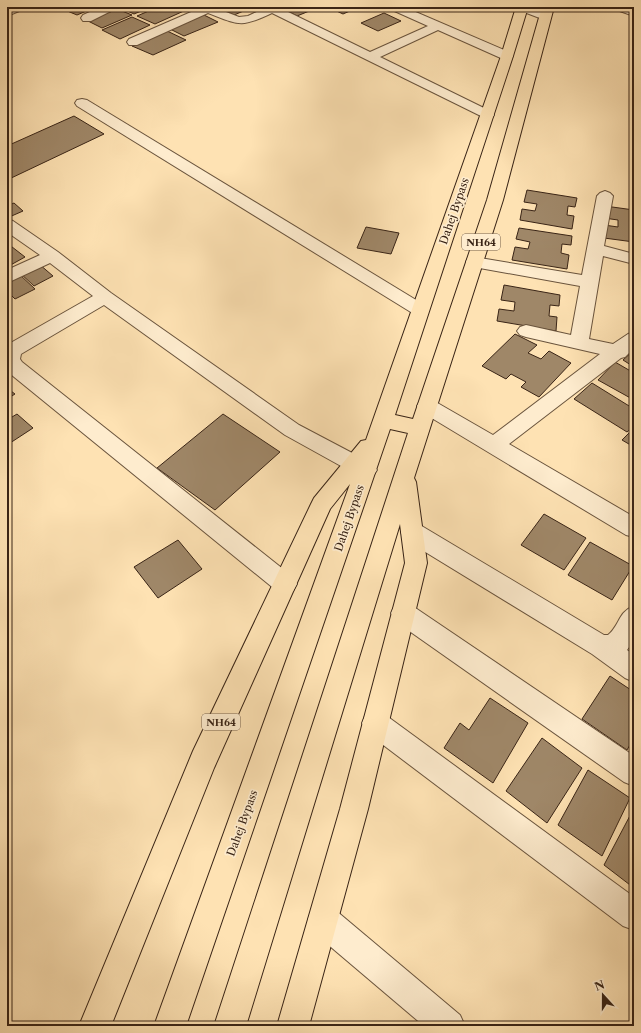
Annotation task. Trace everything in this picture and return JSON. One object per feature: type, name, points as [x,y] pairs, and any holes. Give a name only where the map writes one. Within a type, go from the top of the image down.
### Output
[{"type":"highway","name":"Dahej Bypass","points":[[380,428],[507,56],[521,7]]},
{"type":"highway","name":"NH64","points":[[293,1026],[354,809],[416,563],[404,475],[495,200],[547,12]]},
{"type":"highway","name":"NH64","points":[[95,1026],[203,761],[322,504],[360,467],[380,428]]},
{"type":"highway","points":[[380,428],[420,428]]},
{"type":"highway","name":"Dahej Bypass","points":[[170,1026],[360,467]]},
{"type":"highway","points":[[230,1026],[404,475]]},
{"type":"street","points":[[7,12],[20,7]]},
{"type":"street","points":[[87,18],[111,7]]},
{"type":"street","points":[[394,7],[507,56]]},
{"type":"street","points":[[521,7],[547,12]]},
{"type":"street","points":[[618,7],[634,12]]},
{"type":"street","points":[[133,42],[205,8],[238,21],[245,21],[275,8],[487,115]]},
{"type":"street","points":[[370,57],[438,26]]},
{"type":"street","points":[[82,103],[420,310]]},
{"type":"street","points":[[578,343],[605,196]]},
{"type":"street","points":[[7,224],[52,256],[105,297],[292,430],[360,467]]},
{"type":"street","points":[[596,249],[634,260]]},
{"type":"street","points":[[7,277],[52,256]]},
{"type":"street","points":[[474,262],[590,282]]},
{"type":"street","points":[[105,297],[12,351],[10,360],[15,367],[285,584]]},
{"type":"street","points":[[526,331],[618,352]]},
{"type":"street","points":[[494,445],[618,352],[634,338]]},
{"type":"street","points":[[427,406],[634,528]]},
{"type":"street","points":[[412,532],[601,646],[634,670]]},
{"type":"street","points":[[403,613],[634,772]]},
{"type":"street","points":[[601,646],[609,648],[616,645],[634,617]]},
{"type":"street","points":[[375,723],[634,915]]},
{"type":"street","points":[[323,920],[449,1026]]},
{"type":"building","points":[[96,7],[77,15],[60,8]]},
{"type":"building","points":[[119,7],[151,7],[134,14]]},
{"type":"building","points":[[158,7],[179,7],[186,10],[155,24],[137,16]]},
{"type":"building","points":[[217,7],[253,7],[234,15]]},
{"type":"building","points":[[280,7],[319,7],[297,16]]},
{"type":"building","points":[[328,7],[359,7],[343,14]]},
{"type":"building","points":[[117,9],[132,15],[102,28],[88,21]]},
{"type":"building","points":[[384,13],[401,21],[378,31],[361,23]]},
{"type":"building","points":[[202,14],[218,22],[184,36],[168,28]]},
{"type":"building","points":[[132,17],[150,25],[120,39],[102,30]]},
{"type":"building","points":[[165,30],[186,40],[153,55],[132,46]]},
{"type":"building","points":[[74,116],[104,134],[7,180],[7,146]]},
{"type":"building","points":[[527,190],[577,198],[575,207],[568,206],[567,215],[574,216],[572,229],[520,220],[522,209],[535,211],[537,204],[524,202]]},
{"type":"building","points":[[14,203],[23,211],[7,218],[7,206]]},
{"type":"building","points":[[605,206],[634,210],[634,242],[604,238],[604,225],[618,227],[618,220],[604,218]]},
{"type":"building","points":[[366,227],[399,233],[391,254],[357,248]]},
{"type":"building","points":[[519,228],[572,236],[571,245],[562,244],[561,253],[569,255],[567,269],[512,260],[515,247],[528,249],[530,242],[516,239]]},
{"type":"building","points":[[7,243],[25,257],[7,267]]},
{"type":"building","points":[[39,264],[53,276],[34,286],[20,273]]},
{"type":"building","points":[[18,273],[35,289],[15,299],[7,291],[7,278]]},
{"type":"building","points":[[504,285],[560,295],[559,306],[550,305],[549,316],[557,317],[556,331],[497,321],[499,309],[514,311],[515,302],[501,300]]},
{"type":"building","points":[[515,334],[537,345],[528,353],[541,359],[549,351],[571,363],[539,397],[521,387],[526,382],[511,374],[506,379],[482,366]]},
{"type":"building","points":[[634,350],[634,367],[623,360]]},
{"type":"building","points":[[615,362],[634,373],[634,400],[598,380]]},
{"type":"building","points":[[592,383],[634,409],[634,426],[627,432],[574,399]]},
{"type":"building","points":[[7,388],[15,394],[7,399]]},
{"type":"building","points":[[17,414],[33,428],[7,445],[7,420]]},
{"type":"building","points":[[223,414],[280,452],[215,510],[157,468]]},
{"type":"building","points":[[634,428],[634,447],[622,440]]},
{"type":"building","points":[[544,514],[586,538],[564,570],[521,545]]},
{"type":"building","points":[[178,540],[202,569],[158,598],[134,567]]},
{"type":"building","points":[[590,542],[633,566],[612,600],[568,575]]},
{"type":"building","points":[[610,676],[634,692],[634,738],[627,750],[582,719]]},
{"type":"building","points":[[490,698],[528,723],[493,783],[444,748],[460,723],[469,730]]},
{"type":"building","points":[[542,738],[582,768],[547,823],[506,791]]},
{"type":"building","points":[[588,770],[630,798],[602,856],[558,825]]},
{"type":"building","points":[[634,808],[634,888],[604,865]]}]
